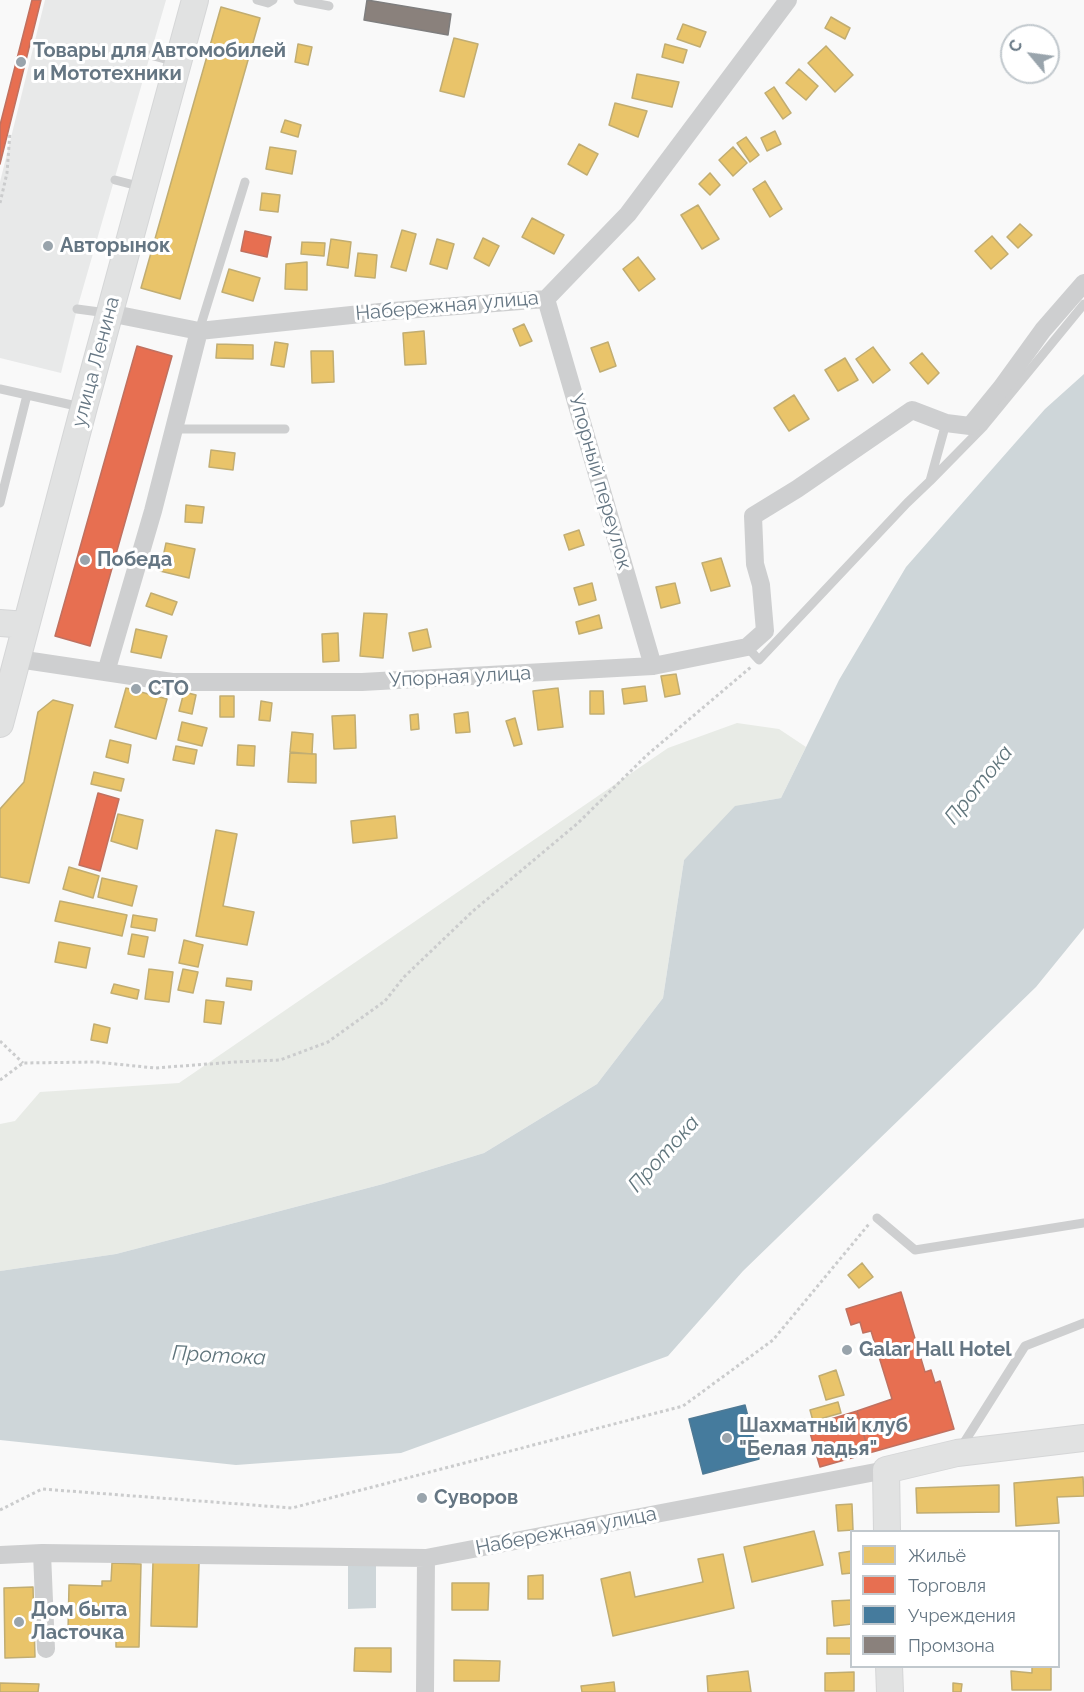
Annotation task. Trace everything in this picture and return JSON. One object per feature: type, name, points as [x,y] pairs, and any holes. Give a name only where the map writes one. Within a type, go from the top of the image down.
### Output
[{"type":"main road","name":"улица Ленина","points":[[0,724],[195,0]]},
{"type":"main road","points":[[0,623],[26,626]]},
{"type":"main road","name":"Набережная улица","points":[[886,1470],[957,1453],[1084,1438]]},
{"type":"main road","points":[[886,1470],[887,1530]]},
{"type":"main road","points":[[889,1668],[890,1692]]},
{"type":"street","name":"Набережная улица","points":[[109,313],[199,331],[380,312],[546,299],[628,213],[788,0]]},
{"type":"street","points":[[747,647],[765,631],[761,585],[755,564],[753,516],[798,489],[912,410],[946,423],[970,426],[1043,330],[1084,283]]},
{"type":"street","name":"Упорный переулок","points":[[546,299],[653,666]]},
{"type":"street","points":[[106,672],[153,511],[199,331]]},
{"type":"street","name":"Упорная улица","points":[[18,659],[172,682],[362,682],[653,666],[747,647]]},
{"type":"street","name":"Набережная улица","points":[[0,1555],[42,1553],[426,1558],[886,1470]]},
{"type":"street","points":[[42,1553],[46,1649]]},
{"type":"street","points":[[425,1692],[426,1558]]},
{"type":"lane","points":[[257,0],[268,3],[273,0]]},
{"type":"lane","points":[[298,0],[329,6]]},
{"type":"lane","points":[[150,55],[178,63]]},
{"type":"lane","points":[[115,180],[144,187]]},
{"type":"lane","points":[[199,331],[244,182]]},
{"type":"lane","points":[[747,647],[759,660],[907,502],[984,426],[1084,304]]},
{"type":"lane","points":[[77,309],[109,313]]},
{"type":"lane","points":[[0,389],[84,407]]},
{"type":"lane","points":[[0,503],[27,395]]},
{"type":"lane","points":[[930,481],[946,423]]},
{"type":"lane","points":[[174,429],[285,429]]},
{"type":"lane","points":[[877,1218],[915,1250],[1084,1222]]},
{"type":"lane","points":[[957,1453],[1025,1346],[1084,1323]]},
{"type":"path","points":[[0,203],[7,173],[10,132]]},
{"type":"path","points":[[0,1080],[24,1063],[96,1062],[155,1068],[280,1060],[328,1042],[385,1001],[404,978],[473,911],[579,823],[647,755],[759,660]]},
{"type":"path","points":[[0,1041],[24,1063]]},
{"type":"path","points":[[0,1510],[42,1489],[292,1508],[682,1406],[773,1340],[868,1224],[877,1218]]},
{"type":"shaded area","name":"Авторынок","points":[[45,0],[166,0],[77,309],[61,373],[0,358],[0,182]]},
{"type":"shaded area","points":[[737,723],[779,729],[806,747],[781,798],[747,804],[684,860],[663,998],[597,1084],[484,1153],[383,1184],[116,1254],[0,1271],[0,1124],[15,1121],[40,1092],[179,1083],[668,748]]},
{"type":"water","name":"Протока","points":[[1084,374],[1084,928],[1036,987],[743,1271],[668,1356],[401,1453],[236,1465],[0,1440],[0,1271],[116,1254],[383,1184],[484,1153],[597,1084],[663,998],[684,860],[735,806],[781,798],[839,680],[906,567],[1045,409]]},
{"type":"water","points":[[376,1564],[376,1608],[348,1609],[348,1565]]},
{"type":"building: Жильё","points":[[221,7],[260,18],[180,299],[141,288]]},
{"type":"building: Жильё","points":[[831,17],[850,28],[845,39],[825,28]]},
{"type":"building: Жильё","points":[[683,24],[706,32],[700,47],[677,39]]},
{"type":"building: Жильё","points":[[454,38],[478,44],[464,97],[440,91]]},
{"type":"building: Жильё","points":[[298,44],[312,47],[308,65],[295,62]]},
{"type":"building: Жильё","points":[[665,44],[687,50],[683,63],[662,57]]},
{"type":"building: Жильё","points":[[826,46],[853,75],[835,92],[808,63]]},
{"type":"building: Жильё","points":[[799,69],[818,86],[806,100],[786,83]]},
{"type":"building: Жильё","points":[[637,74],[679,82],[672,107],[632,98]]},
{"type":"building: Жильё","points":[[774,87],[791,113],[783,119],[765,93]]},
{"type":"building: Жильё","points":[[615,103],[647,111],[638,137],[609,125]]},
{"type":"building: Жильё","points":[[285,120],[301,125],[298,137],[281,132]]},
{"type":"building: Жильё","points":[[775,131],[781,144],[767,151],[761,138]]},
{"type":"building: Жильё","points":[[746,137],[759,155],[750,162],[737,143]]},
{"type":"building: Жильё","points":[[579,144],[598,154],[587,175],[568,164]]},
{"type":"building: Жильё","points":[[270,147],[296,151],[292,174],[266,169]]},
{"type":"building: Жильё","points":[[733,147],[747,163],[733,176],[719,160]]},
{"type":"building: Жильё","points":[[710,173],[720,185],[710,195],[699,184]]},
{"type":"building: Жильё","points":[[765,181],[782,209],[770,217],[753,189]]},
{"type":"building: Жильё","points":[[262,193],[280,195],[278,212],[260,210]]},
{"type":"building: Жильё","points":[[698,205],[719,239],[702,249],[681,215]]},
{"type":"building: Жильё","points":[[532,218],[564,235],[554,254],[522,237]]},
{"type":"building: Жильё","points":[[1020,224],[1032,235],[1018,248],[1007,237]]},
{"type":"building: Жильё","points":[[402,230],[416,234],[406,271],[391,267]]},
{"type":"building: Жильё","points":[[992,236],[1008,254],[991,269],[975,251]]},
{"type":"building: Жильё","points":[[483,238],[499,246],[489,266],[474,258]]},
{"type":"building: Жильё","points":[[331,239],[351,242],[348,268],[327,265]]},
{"type":"building: Жильё","points":[[437,239],[454,244],[447,269],[430,264]]},
{"type":"building: Жильё","points":[[302,242],[325,243],[324,256],[301,254]]},
{"type":"building: Жильё","points":[[358,253],[377,255],[375,278],[355,276]]},
{"type":"building: Жильё","points":[[638,257],[655,279],[639,291],[623,269]]},
{"type":"building: Жильё","points":[[307,262],[307,290],[285,289],[286,264]]},
{"type":"building: Жильё","points":[[229,269],[260,278],[253,301],[222,292]]},
{"type":"building: Жильё","points":[[524,324],[532,341],[520,346],[513,329]]},
{"type":"building: Жильё","points":[[424,331],[426,364],[405,365],[403,333]]},
{"type":"building: Жильё","points":[[275,342],[288,344],[284,367],[271,365]]},
{"type":"building: Жильё","points":[[608,342],[616,366],[600,372],[591,348]]},
{"type":"building: Жильё","points":[[217,344],[253,345],[253,359],[216,358]]},
{"type":"building: Жильё","points":[[873,347],[890,370],[873,383],[856,359]]},
{"type":"building: Жильё","points":[[311,351],[333,351],[334,382],[312,383]]},
{"type":"building: Жильё","points":[[922,353],[939,373],[928,384],[910,363]]},
{"type":"building: Жильё","points":[[845,358],[858,380],[838,391],[825,370]]},
{"type":"building: Жильё","points":[[794,395],[809,419],[789,431],[774,408]]},
{"type":"building: Жильё","points":[[211,450],[235,453],[233,470],[209,467]]},
{"type":"building: Жильё","points":[[186,505],[204,507],[202,523],[185,522]]},
{"type":"building: Жильё","points":[[579,530],[584,545],[569,550],[564,535]]},
{"type":"building: Жильё","points":[[166,543],[195,549],[189,578],[160,571]]},
{"type":"building: Жильё","points":[[721,558],[730,586],[711,591],[702,563]]},
{"type":"building: Жильё","points":[[592,583],[596,600],[579,605],[574,588]]},
{"type":"building: Жильё","points":[[675,583],[680,603],[661,608],[656,587]]},
{"type":"building: Жильё","points":[[151,593],[177,602],[172,615],[146,606]]},
{"type":"building: Жильё","points":[[364,613],[387,614],[383,658],[360,656]]},
{"type":"building: Жильё","points":[[599,615],[602,628],[579,634],[576,622]]},
{"type":"building: Жильё","points":[[136,629],[167,636],[161,658],[131,652]]},
{"type":"building: Жильё","points":[[427,629],[431,647],[413,651],[409,633]]},
{"type":"building: Жильё","points":[[338,633],[339,661],[323,662],[322,634]]},
{"type":"building: Жильё","points":[[676,674],[680,694],[665,697],[661,676]]},
{"type":"building: Жильё","points":[[645,686],[647,701],[624,704],[622,689]]},
{"type":"building: Жильё","points":[[126,688],[167,699],[156,739],[115,727]]},
{"type":"building: Жильё","points":[[558,688],[563,727],[538,730],[533,691]]},
{"type":"building: Жильё","points":[[590,691],[603,691],[604,714],[590,714]]},
{"type":"building: Жильё","points":[[184,692],[196,695],[192,714],[179,711]]},
{"type":"building: Жильё","points":[[220,696],[234,696],[234,717],[220,717]]},
{"type":"building: Жильё","points":[[53,700],[73,705],[29,883],[0,877],[0,809],[24,782],[38,712]]},
{"type":"building: Жильё","points":[[261,701],[272,703],[270,721],[259,720]]},
{"type":"building: Жильё","points":[[468,712],[470,732],[456,733],[454,714]]},
{"type":"building: Жильё","points":[[418,714],[419,729],[411,730],[410,715]]},
{"type":"building: Жильё","points":[[355,715],[356,748],[334,749],[332,716]]},
{"type":"building: Жильё","points":[[515,718],[522,744],[514,746],[506,721]]},
{"type":"building: Жильё","points":[[182,722],[207,728],[202,746],[178,740]]},
{"type":"building: Жильё","points":[[292,732],[313,734],[312,754],[290,752]]},
{"type":"building: Жильё","points":[[110,740],[131,745],[128,763],[106,757]]},
{"type":"building: Жильё","points":[[238,745],[255,746],[254,766],[237,765]]},
{"type":"building: Жильё","points":[[176,746],[197,750],[194,764],[173,760]]},
{"type":"building: Жильё","points":[[290,753],[316,754],[316,783],[288,782]]},
{"type":"building: Жильё","points":[[94,772],[124,779],[121,791],[91,784]]},
{"type":"building: Жильё","points":[[118,814],[143,820],[137,849],[111,841]]},
{"type":"building: Жильё","points":[[395,816],[397,838],[353,843],[351,821]]},
{"type":"building: Жильё","points":[[216,830],[237,834],[223,906],[254,912],[247,945],[196,936]]},
{"type":"building: Жильё","points":[[69,867],[99,876],[93,898],[63,889]]},
{"type":"building: Жильё","points":[[102,878],[137,886],[132,906],[98,897]]},
{"type":"building: Жильё","points":[[60,901],[127,915],[122,936],[55,921]]},
{"type":"building: Жильё","points":[[133,915],[157,919],[155,931],[131,927]]},
{"type":"building: Жильё","points":[[132,934],[148,937],[144,957],[128,954]]},
{"type":"building: Жильё","points":[[184,940],[203,945],[198,967],[179,963]]},
{"type":"building: Жильё","points":[[59,942],[90,948],[86,968],[55,962]]},
{"type":"building: Жильё","points":[[149,969],[173,972],[169,1002],[145,999]]},
{"type":"building: Жильё","points":[[183,969],[198,972],[193,993],[178,990]]},
{"type":"building: Жильё","points":[[227,978],[252,981],[251,990],[226,986]]},
{"type":"building: Жильё","points":[[114,984],[139,990],[137,999],[111,993]]},
{"type":"building: Жильё","points":[[206,1000],[224,1002],[221,1024],[204,1022]]},
{"type":"building: Жильё","points":[[94,1024],[110,1028],[107,1043],[91,1040]]},
{"type":"building: Жильё","points":[[862,1263],[873,1277],[859,1288],[848,1275]]},
{"type":"building: Жильё","points":[[836,1370],[844,1395],[826,1400],[819,1376]]},
{"type":"building: Жильё","points":[[838,1402],[841,1413],[813,1421],[810,1410]]},
{"type":"building: Жильё","points":[[1083,1477],[1084,1496],[1057,1497],[1059,1523],[1016,1526],[1014,1483]]},
{"type":"building: Жильё","points":[[999,1485],[999,1512],[917,1513],[916,1488]]},
{"type":"building: Жильё","points":[[852,1504],[853,1530],[838,1531],[836,1505]]},
{"type":"building: Жильё","points":[[814,1531],[823,1565],[752,1582],[744,1547]]},
{"type":"building: Жильё","points":[[850,1551],[850,1573],[842,1574],[839,1553]]},
{"type":"building: Жильё","points":[[723,1554],[734,1608],[613,1636],[601,1579],[630,1572],[635,1597],[703,1582],[698,1559]]},
{"type":"building: Жильё","points":[[153,1562],[199,1563],[197,1627],[151,1626]]},
{"type":"building: Жильё","points":[[112,1563],[141,1564],[139,1647],[116,1647],[116,1632],[68,1631],[69,1585],[102,1586],[102,1581],[111,1581]]},
{"type":"building: Жильё","points":[[543,1575],[543,1599],[528,1599],[528,1576]]},
{"type":"building: Жильё","points":[[452,1583],[489,1583],[488,1610],[452,1610]]},
{"type":"building: Жильё","name":"Дом быта Ласточка","points":[[33,1587],[35,1657],[5,1658],[4,1588]]},
{"type":"building: Жильё","points":[[850,1600],[850,1624],[834,1626],[832,1601]]},
{"type":"building: Жильё","points":[[827,1638],[850,1638],[850,1654],[827,1654]]},
{"type":"building: Жильё","points":[[355,1648],[391,1648],[391,1672],[354,1671]]},
{"type":"building: Жильё","points":[[454,1660],[500,1661],[499,1681],[454,1681]]},
{"type":"building: Жильё","points":[[1032,1668],[1051,1668],[1051,1690],[1012,1690],[1011,1671],[1032,1673]]},
{"type":"building: Жильё","points":[[748,1671],[751,1692],[708,1692],[707,1676]]},
{"type":"building: Жильё","points":[[854,1672],[854,1691],[825,1691],[825,1673]]},
{"type":"building: Жильё","points":[[614,1682],[615,1692],[582,1692],[581,1686]]},
{"type":"building: Жильё","points":[[0,1683],[39,1684],[38,1692],[0,1692]]},
{"type":"building: Жильё","points":[[953,1683],[962,1684],[961,1692],[953,1692]]},
{"type":"building: Торговля","name":"Товары для Автомобилей и Мототехники","points":[[32,0],[41,0],[0,164],[0,125]]},
{"type":"building: Торговля","points":[[245,231],[271,237],[267,257],[241,251]]},
{"type":"building: Торговля","points":[[137,346],[172,356],[90,646],[55,636]]},
{"type":"building: Торговля","points":[[98,793],[119,799],[100,871],[79,865]]},
{"type":"building: Торговля","points":[[901,1292],[925,1372],[931,1370],[935,1383],[940,1381],[954,1429],[869,1453],[857,1411],[892,1399],[871,1331],[863,1333],[860,1322],[851,1325],[846,1309]]},
{"type":"building: Торговля","points":[[857,1411],[869,1453],[820,1467],[808,1426]]},
{"type":"building: Учреждения","points":[[745,1405],[759,1459],[703,1474],[689,1419]]},
{"type":"building: Промзона","points":[[367,0],[451,14],[448,35],[364,20]]},
{"type":"place","name":"Товары для Автомобилей и Мототехники","points":[[21,62]]},
{"type":"place","name":"Авторынок","points":[[48,246]]},
{"type":"place","name":"Победа","points":[[85,560]]},
{"type":"place","name":"СТО","points":[[136,689]]},
{"type":"place","name":"Galar Hall Hotel","points":[[847,1350]]},
{"type":"place","name":"Шахматный клуб \"Белая ладья\"","points":[[727,1438]]},
{"type":"place","name":"Суворов","points":[[422,1498]]},
{"type":"place","name":"Дом быта Ласточка","points":[[19,1622]]}]
